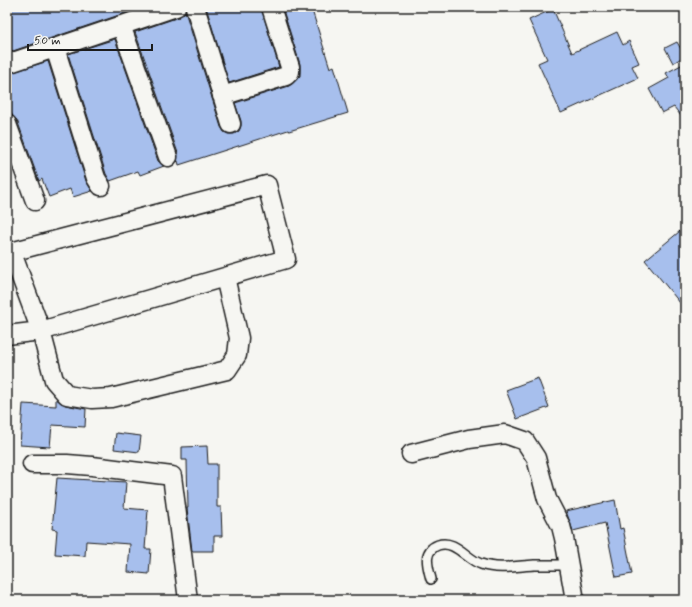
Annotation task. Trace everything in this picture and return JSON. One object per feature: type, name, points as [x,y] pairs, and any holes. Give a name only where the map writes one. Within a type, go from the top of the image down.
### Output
[{"type":"street","points":[[7,64],[176,7]]},
{"type":"street","points":[[195,7],[231,124]]},
{"type":"street","points":[[222,96],[286,76],[290,72],[290,67],[271,7]]},
{"type":"street","points":[[121,25],[168,157]]},
{"type":"street","points":[[55,48],[96,178],[101,186]]},
{"type":"street","points":[[7,124],[35,201]]},
{"type":"street","points":[[7,335],[41,331],[286,259],[267,186],[9,253],[41,331],[54,380],[67,395],[92,398],[111,398],[227,370],[237,355],[239,338],[225,277]]},
{"type":"street","points":[[411,454],[469,439],[505,434],[525,441],[536,458],[546,499],[560,526],[564,538],[575,600]]},
{"type":"street","points":[[32,464],[92,466],[172,476],[188,600]]},
{"type":"lane","points":[[431,579],[427,556],[430,549],[439,544],[445,543],[452,545],[481,564],[505,567],[568,565]]},
{"type":"building","points":[[7,7],[143,7],[7,53]]},
{"type":"building","points":[[206,7],[261,7],[279,67],[229,83]]},
{"type":"building","points":[[282,7],[311,7],[330,68],[334,66],[348,113],[289,131],[288,130],[179,165],[178,161],[177,162],[178,153],[135,32],[179,17],[185,11],[221,127],[224,132],[234,134],[239,131],[241,126],[241,121],[235,103],[289,86],[300,76],[300,64]]},
{"type":"building","points":[[553,9],[572,53],[617,32],[623,45],[629,41],[639,63],[632,66],[638,78],[561,113],[538,63],[547,59],[529,20]]},
{"type":"building","points":[[115,39],[158,161],[164,166],[140,175],[138,171],[110,181],[106,174],[68,54]]},
{"type":"building","points":[[677,42],[685,56],[673,63],[665,48]]},
{"type":"building","points":[[48,61],[86,181],[92,191],[73,197],[70,189],[49,197],[42,179],[39,181],[17,120],[12,115],[7,100],[7,74]]},
{"type":"building","points":[[685,63],[685,121],[674,107],[662,113],[649,89],[669,78],[666,73]]},
{"type":"building","points":[[685,227],[685,309],[645,260]]},
{"type":"building","points":[[538,378],[549,407],[517,419],[506,390]]},
{"type":"building","points":[[56,399],[65,405],[86,409],[85,427],[52,425],[50,447],[20,445],[23,404],[56,406]]},
{"type":"building","points":[[116,433],[141,436],[139,452],[114,449]]},
{"type":"building","points":[[207,446],[208,464],[217,464],[217,507],[221,507],[222,536],[214,536],[214,551],[192,551],[187,508],[187,460],[182,460],[182,447]]},
{"type":"building","points":[[57,478],[126,482],[124,508],[148,510],[145,549],[151,549],[149,574],[128,572],[130,544],[86,541],[85,556],[55,554],[57,530],[52,529]]},
{"type":"building","points":[[615,500],[620,529],[623,528],[632,574],[616,577],[605,523],[573,531],[566,511]]}]
